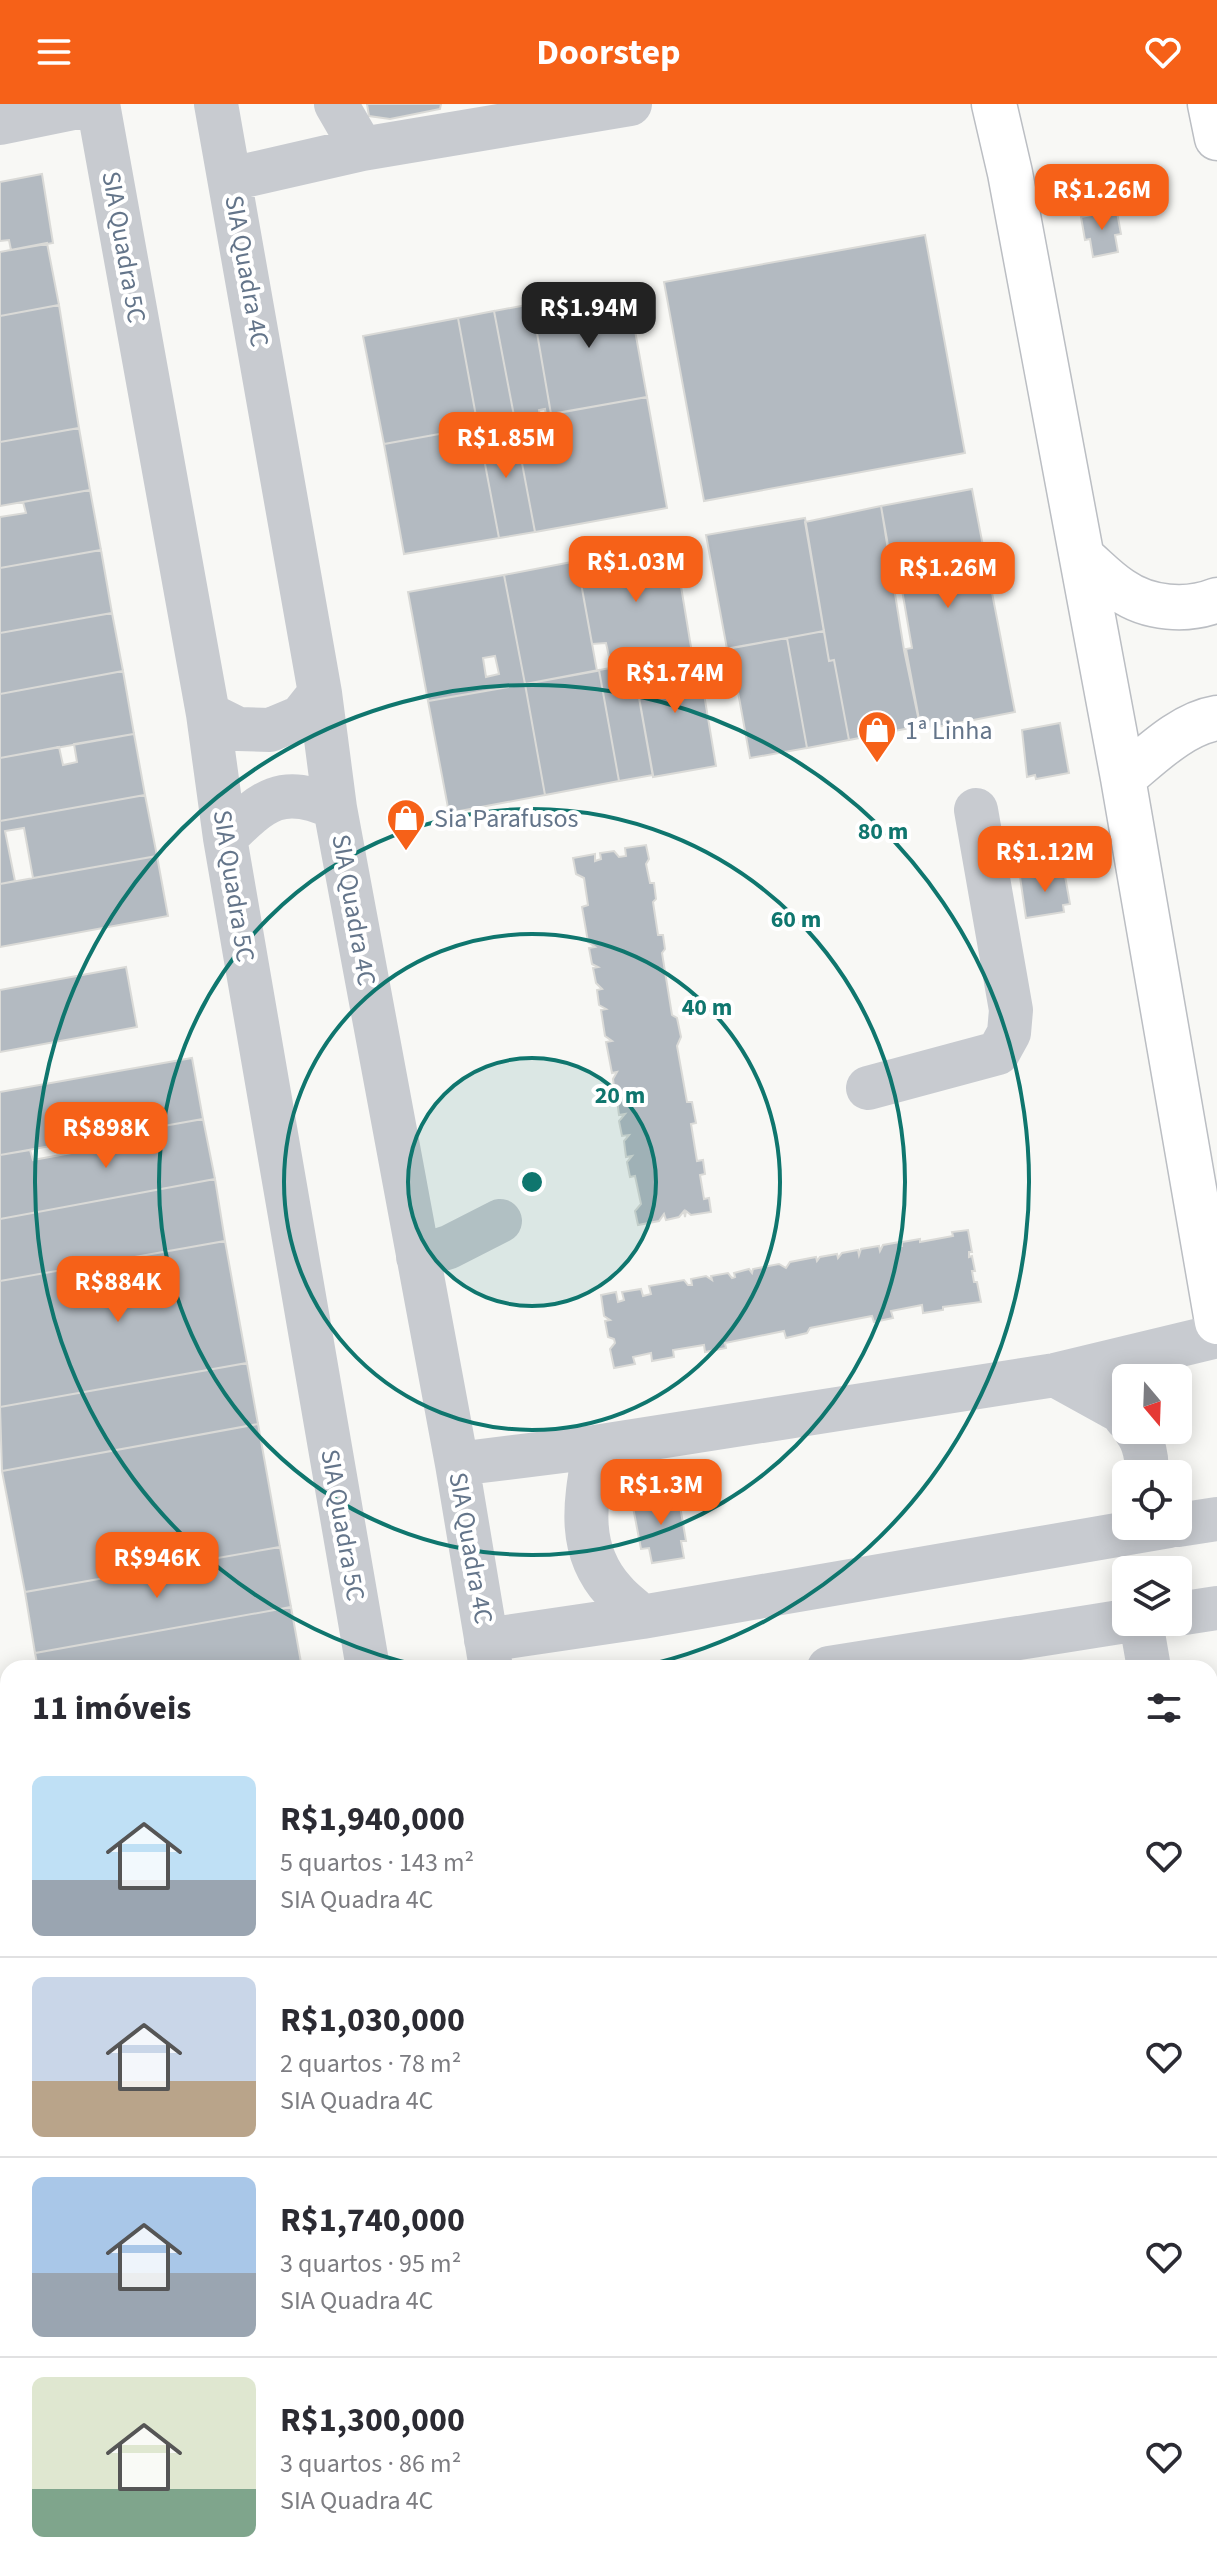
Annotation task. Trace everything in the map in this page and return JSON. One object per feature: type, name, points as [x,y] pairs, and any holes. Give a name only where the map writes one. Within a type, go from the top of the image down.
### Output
[{"type":"main road","points":[[994,104],[1013,188],[1123,778],[1217,1322]]},
{"type":"main road","points":[[1210,104],[1217,138]]},
{"type":"main road","points":[[1082,557],[1122,591],[1158,606],[1199,607],[1217,600]]},
{"type":"main road","points":[[1123,778],[1167,742],[1207,720],[1217,718]]},
{"type":"street","points":[[0,123],[95,104]]},
{"type":"street","name":"SIA Quadra 5C","points":[[95,104],[208,714],[225,838],[367,1660]]},
{"type":"street","name":"SIA Quadra 4C","points":[[216,104],[320,693],[335,808],[457,1464],[489,1654]]},
{"type":"street","points":[[336,104],[362,149]]},
{"type":"street","points":[[231,179],[362,149],[630,104]]},
{"type":"street","points":[[208,714],[238,729],[270,730],[301,717],[320,693]]},
{"type":"street","points":[[225,838],[251,811],[273,798],[310,796],[335,808]]},
{"type":"street","points":[[868,1088],[998,1053],[1009,1033],[1011,1010],[976,810]]},
{"type":"street","points":[[418,1257],[449,1247],[500,1221]]},
{"type":"street","points":[[457,1464],[595,1447],[1055,1375],[1217,1336]]},
{"type":"street","points":[[1055,1375],[1112,1406]]},
{"type":"street","points":[[595,1447],[587,1496],[586,1534],[596,1566],[614,1591],[642,1617]]},
{"type":"street","points":[[1192,1523],[1217,1519]]},
{"type":"street","points":[[489,1654],[642,1617],[1112,1530]]},
{"type":"street","points":[[1192,1612],[1217,1608]]},
{"type":"street","points":[[880,1660],[1112,1623]]},
{"type":"street","points":[[1143,1636],[1148,1660]]},
{"type":"building","points":[[367,104],[441,104],[440,109],[390,119],[369,116]]},
{"type":"building","points":[[42,174],[53,243],[11,250],[9,240],[0,241],[0,182]]},
{"type":"building","points":[[1117,212],[1121,234],[1115,235],[1118,252],[1093,257],[1090,239],[1085,240],[1081,217]]},
{"type":"building","points":[[925,235],[965,453],[704,501],[664,282]]},
{"type":"building","points":[[47,243],[59,305],[0,316],[0,252]]},
{"type":"building","points":[[627,286],[647,397],[551,414],[532,304]]},
{"type":"building","points":[[532,304],[551,414],[546,415],[545,409],[539,410],[540,417],[515,421],[494,311]]},
{"type":"building","points":[[59,305],[79,428],[0,442],[0,316]]},
{"type":"building","points":[[494,311],[515,421],[478,427],[458,318]]},
{"type":"building","points":[[458,318],[478,427],[384,444],[363,336]]},
{"type":"building","points":[[647,397],[667,508],[535,532],[514,421]]},
{"type":"building","points":[[514,421],[535,532],[499,538],[478,427]]},
{"type":"building","points":[[478,427],[499,538],[404,554],[384,444]]},
{"type":"building","points":[[79,428],[90,490],[0,506],[0,442]]},
{"type":"building","points":[[972,489],[1015,712],[921,730],[906,649],[912,648],[901,584],[895,585],[881,506]]},
{"type":"building","points":[[90,490],[101,550],[0,568],[0,517],[26,513],[23,502]]},
{"type":"building","points":[[881,506],[904,650],[920,726],[849,740],[834,660],[829,661],[805,522]]},
{"type":"building","points":[[805,518],[824,631],[727,649],[706,535]]},
{"type":"building","points":[[674,544],[692,653],[636,663],[635,656],[610,661],[606,643],[592,644],[577,561]]},
{"type":"building","points":[[101,550],[112,613],[0,633],[0,568]]},
{"type":"building","points":[[577,561],[597,671],[525,684],[504,575]]},
{"type":"building","points":[[504,575],[525,684],[428,701],[408,592]],"holes":[[[495,656],[499,674],[486,677],[483,658]]]},
{"type":"building","points":[[112,613],[123,671],[0,694],[0,633]]},
{"type":"building","points":[[824,631],[829,661],[834,660],[849,740],[807,748],[787,638]]},
{"type":"building","points":[[787,638],[807,748],[750,758],[730,648]]},
{"type":"building","points":[[697,652],[716,766],[653,777],[633,664]]},
{"type":"building","points":[[633,664],[653,775],[619,781],[599,670]]},
{"type":"building","points":[[599,670],[619,781],[545,795],[525,684]]},
{"type":"building","points":[[123,671],[134,734],[0,758],[0,694]]},
{"type":"building","points":[[525,684],[545,795],[449,813],[428,701]]},
{"type":"building","points":[[1060,723],[1069,773],[1036,779],[1035,775],[1027,777],[1022,730]]},
{"type":"building","points":[[134,734],[145,795],[0,821],[0,758],[59,747],[63,765],[77,762],[74,744]]},
{"type":"building","points":[[145,795],[157,856],[33,878],[24,828],[5,831],[15,881],[0,884],[0,821]]},
{"type":"building","points":[[646,845],[650,883],[654,883],[656,899],[653,902],[658,935],[663,935],[665,949],[662,953],[672,1015],[677,1018],[681,1037],[677,1046],[687,1102],[692,1102],[696,1123],[691,1124],[697,1161],[703,1160],[705,1174],[700,1175],[704,1199],[709,1198],[711,1212],[691,1215],[686,1211],[685,1217],[684,1211],[679,1217],[666,1220],[664,1214],[659,1221],[638,1225],[635,1211],[641,1204],[635,1176],[630,1177],[627,1162],[632,1156],[626,1157],[624,1141],[629,1135],[622,1136],[619,1121],[625,1114],[619,1115],[617,1100],[621,1093],[615,1094],[613,1079],[617,1072],[612,1073],[606,1042],[612,1041],[605,1036],[601,1010],[606,1009],[599,1005],[597,990],[602,989],[596,983],[593,968],[598,967],[592,964],[589,948],[595,947],[588,942],[582,907],[588,905],[584,878],[576,874],[573,858],[595,854],[595,861],[601,859],[600,853],[614,851],[619,857],[626,856],[625,848]]},
{"type":"building","points":[[157,856],[168,916],[0,947],[0,884]]},
{"type":"building","points":[[1064,870],[1070,904],[1063,905],[1064,912],[1026,918],[1020,877]]},
{"type":"building","points":[[126,967],[137,1027],[0,1052],[0,990]]},
{"type":"building","points":[[192,1058],[203,1119],[0,1155],[0,1092]]},
{"type":"building","points":[[203,1119],[215,1179],[0,1219],[0,1155],[30,1150],[33,1160],[115,1145],[113,1135]]},
{"type":"building","points":[[215,1179],[225,1241],[0,1281],[0,1219]]},
{"type":"building","points":[[968,1230],[972,1252],[969,1252],[969,1257],[972,1256],[974,1282],[977,1282],[981,1302],[923,1313],[922,1305],[891,1311],[893,1318],[874,1322],[872,1316],[810,1328],[807,1333],[786,1338],[784,1331],[725,1343],[726,1348],[705,1352],[704,1345],[673,1350],[674,1357],[652,1361],[651,1353],[633,1357],[635,1364],[614,1368],[610,1349],[615,1343],[608,1337],[605,1321],[610,1320],[604,1316],[601,1295],[616,1292],[618,1302],[624,1300],[622,1292],[641,1289],[643,1296],[651,1294],[649,1286],[684,1280],[692,1285],[691,1279],[706,1276],[712,1280],[711,1276],[728,1273],[732,1278],[735,1277],[734,1273],[749,1269],[752,1273],[753,1269],[779,1264],[786,1268],[790,1262],[816,1257],[817,1261],[820,1257],[837,1254],[838,1258],[842,1253],[858,1250],[859,1255],[861,1249],[879,1246],[880,1251],[883,1245],[900,1242],[902,1247],[902,1242],[953,1236],[952,1232]]},
{"type":"building","points":[[225,1241],[247,1363],[0,1407],[0,1281]]},
{"type":"building","points":[[247,1363],[258,1424],[2,1471],[0,1407]]},
{"type":"building","points":[[258,1424],[280,1547],[25,1592],[2,1471]]},
{"type":"building","points":[[678,1494],[686,1541],[681,1541],[684,1558],[652,1563],[649,1548],[641,1549],[632,1502]]},
{"type":"building","points":[[280,1547],[291,1607],[35,1653],[25,1592]]},
{"type":"building","points":[[291,1607],[301,1660],[36,1660],[35,1653]]},
{"type":"place","name":"1ª Linha","points":[[877,764]]},
{"type":"place","name":"Sia Parafusos","points":[[406,852]]}]
